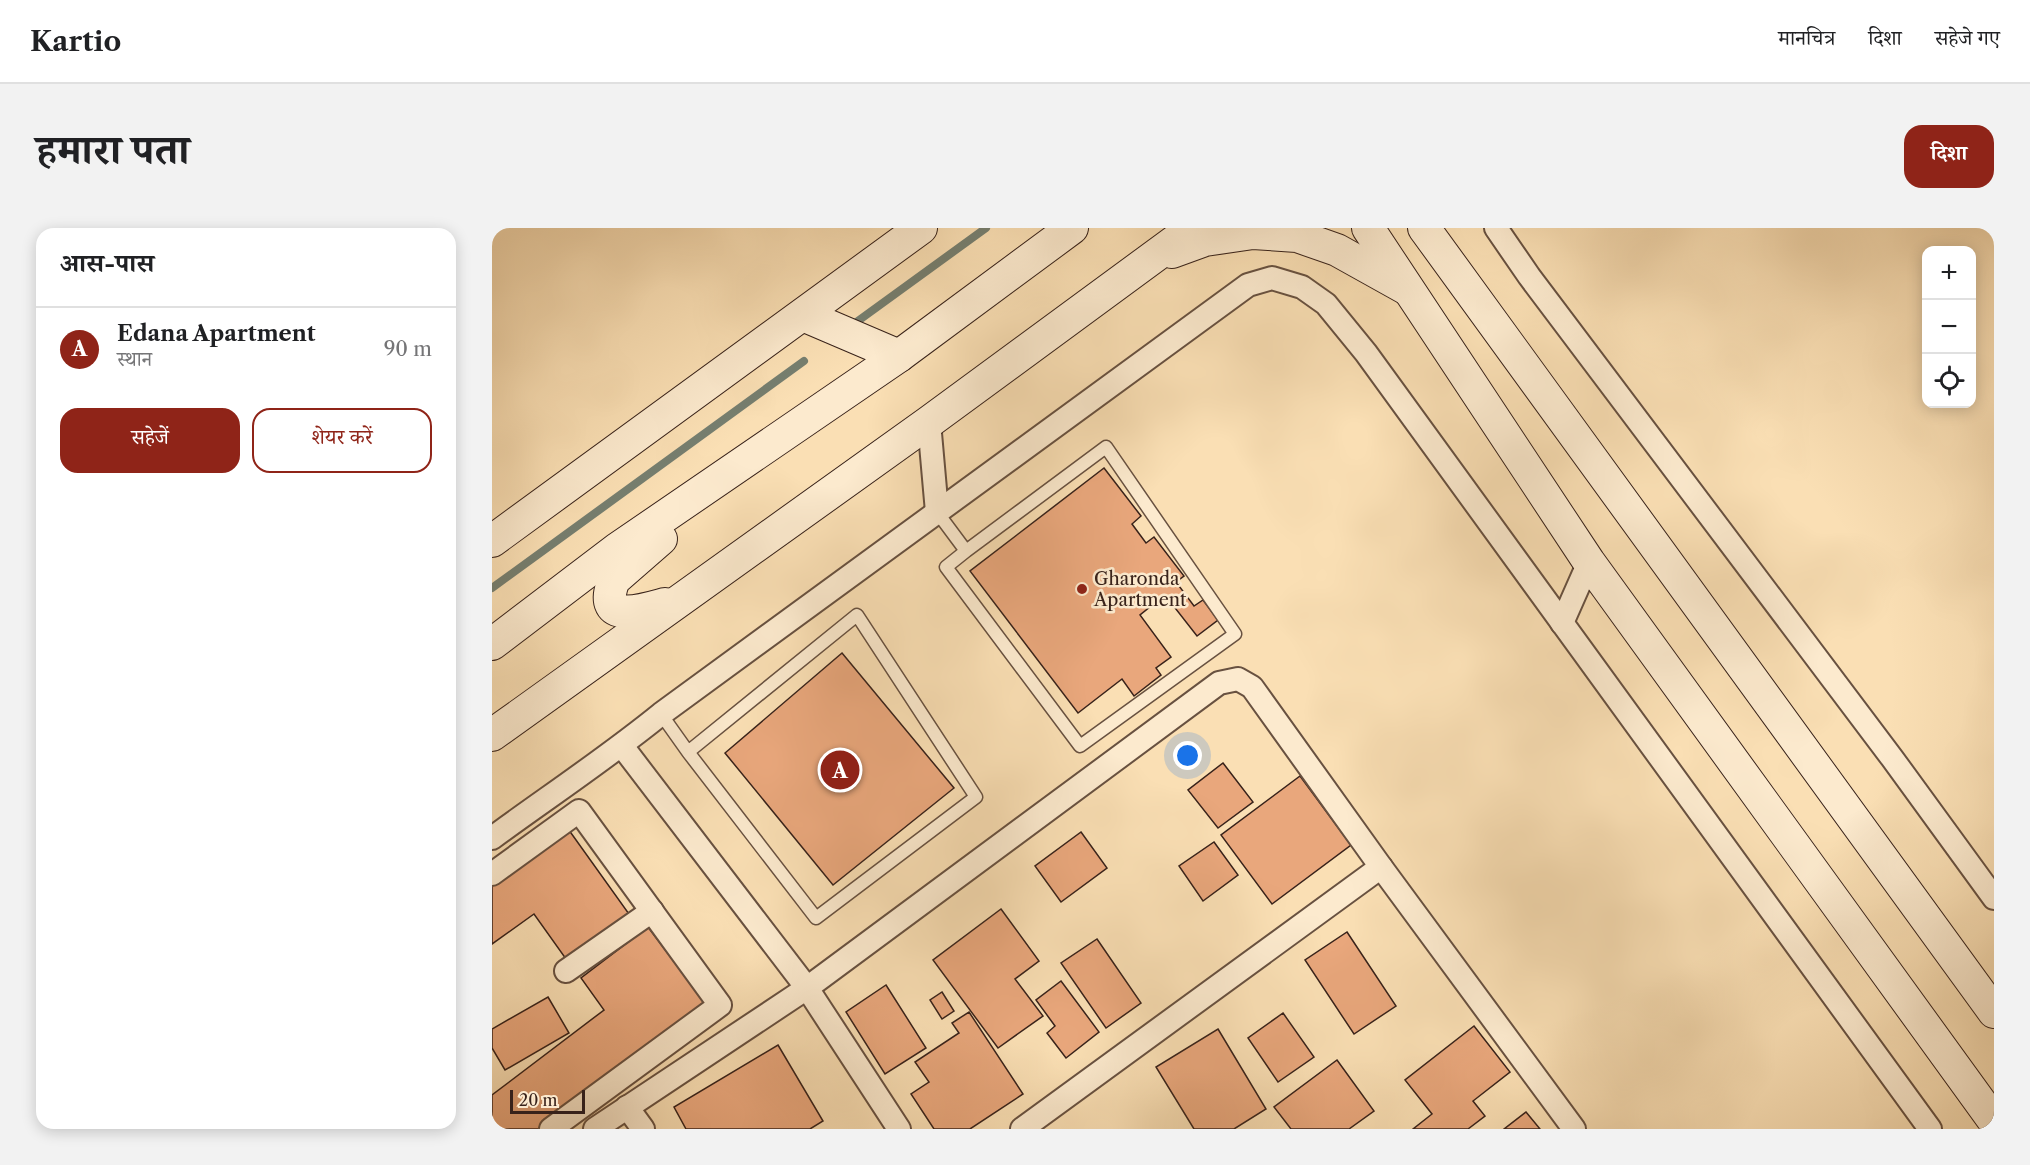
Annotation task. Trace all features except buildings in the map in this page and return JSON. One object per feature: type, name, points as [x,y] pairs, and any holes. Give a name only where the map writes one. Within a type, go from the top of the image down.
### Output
[{"type":"street","points":[[492,541],[921,228]]},
{"type":"street","points":[[492,644],[617,549],[899,356],[1072,228]]},
{"type":"street","points":[[492,735],[929,422],[1193,228]]},
{"type":"street","points":[[1368,228],[1589,562],[1994,1121]]},
{"type":"street","points":[[1496,228],[1529,276],[1994,898]]},
{"type":"street","points":[[1148,262],[1204,240],[1253,233],[1297,236],[1337,250],[1413,293]]},
{"type":"street","points":[[1433,236],[1994,1012]]},
{"type":"street","points":[[492,838],[622,746],[661,714],[1248,285],[1272,278],[1302,287],[1326,304],[1366,353],[1930,1129]]},
{"type":"street","points":[[803,315],[899,356]]},
{"type":"street","points":[[929,422],[937,512]]},
{"type":"street","points":[[676,508],[667,534],[614,580],[610,598],[613,606],[625,613],[678,601]]},
{"type":"street","points":[[1562,623],[1589,562]]},
{"type":"street","points":[[595,1129],[807,988],[1219,683],[1238,679],[1252,687],[1574,1129]]},
{"type":"street","points":[[622,746],[807,988],[898,1129]]},
{"type":"street","points":[[551,1129],[720,1005],[563,786]]},
{"type":"street","points":[[492,874],[579,811]]},
{"type":"street","points":[[1022,1129],[1381,867]]},
{"type":"street","points":[[566,971],[652,912]]},
{"type":"street","points":[[627,1107],[643,1129]]},
{"type":"lane","points":[[1106,447],[1236,634],[1080,746],[946,567],[966,551],[1106,447]]},
{"type":"lane","points":[[937,512],[966,551]]},
{"type":"lane","points":[[661,714],[688,752],[816,918],[976,797],[857,615],[688,752]]},
{"type":"waterway","points":[[851,326],[986,228]]},
{"type":"waterway","points":[[492,588],[804,361]]},
{"type":"place","name":"Gharonda Apartment","points":[[1082,589]]},
{"type":"place","name":"Edana Apartment","points":[[840,770]]}]
